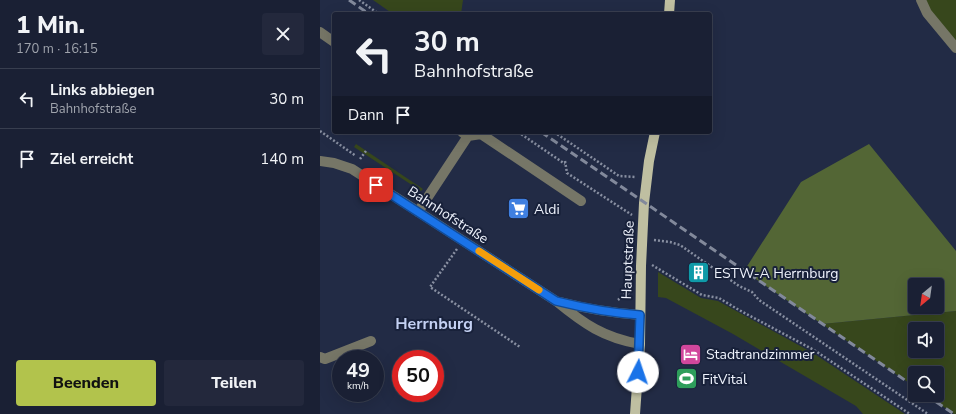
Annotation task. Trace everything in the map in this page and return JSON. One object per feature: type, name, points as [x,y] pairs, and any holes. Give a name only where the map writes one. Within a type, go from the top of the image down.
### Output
[{"type":"main road","points":[[669,12],[670,0]]},
{"type":"main road","name":"Hauptstraße","points":[[635,414],[640,344],[640,295],[643,223],[647,178],[655,134]]},
{"type":"street","points":[[921,0],[927,13],[956,48]]},
{"type":"street","points":[[320,32],[332,41]]},
{"type":"street","points":[[418,212],[465,134],[481,134],[581,201]]},
{"type":"street","name":"Bahnhofstraße","points":[[320,161],[352,170],[556,301],[578,320],[604,335],[623,341],[640,344]]},
{"type":"street","name":"Bahnhofstraße","points":[[556,301],[618,314],[640,315]]},
{"type":"street","points":[[320,357],[325,359],[370,341]]},
{"type":"path","points":[[359,0],[376,12]]},
{"type":"path","points":[[320,131],[360,159],[366,150]]},
{"type":"path","points":[[521,134],[565,163],[568,174],[643,223]]},
{"type":"path","points":[[557,134],[619,176],[647,178]]},
{"type":"path","points":[[642,239],[670,242],[680,246],[739,286],[752,292],[759,300],[928,414]]},
{"type":"path","points":[[463,241],[430,287],[520,347]]},
{"type":"path","points":[[641,266],[654,266],[702,295],[719,298],[814,350],[910,414]]},
{"type":"path","points":[[617,301],[626,294],[640,295]]},
{"type":"path","points":[[742,378],[743,371]]},
{"type":"green space","points":[[373,0],[463,0],[461,12],[390,12]]},
{"type":"green space","points":[[926,0],[956,0],[956,42],[930,11]]},
{"type":"green space","points":[[356,144],[423,189],[421,191],[354,147]]},
{"type":"green space","points":[[869,144],[956,251],[956,311],[944,312],[944,278],[908,278],[908,314],[925,314],[822,324],[744,271],[801,182]]},
{"type":"green space","points":[[658,272],[701,298],[718,301],[813,353],[905,414],[863,414],[856,406],[733,334],[666,298],[658,297]]},
{"type":"green space","points":[[956,311],[956,414],[936,402],[944,402],[944,366],[908,366],[908,382],[822,324],[925,314],[944,314],[944,312]]},
{"type":"railway","points":[[349,0],[366,12]]},
{"type":"railway","points":[[544,134],[908,382]]},
{"type":"railway","points":[[936,402],[954,414]]},
{"type":"slow traffic","points":[[479,251],[539,290]]},
{"type":"place","name":"Aldi","points":[[519,209]]},
{"type":"place","name":"ESTW-A Herrnburg","points":[[698,273]]},
{"type":"place","name":"Stadtrandzimmer","points":[[691,354]]},
{"type":"place","name":"FitVital","points":[[686,379]]},
{"type":"district","name":"Herrnburg","points":[[434,324]]},
{"type":"route","points":[[376,185],[556,301],[618,314],[640,315],[638,372]]}]
